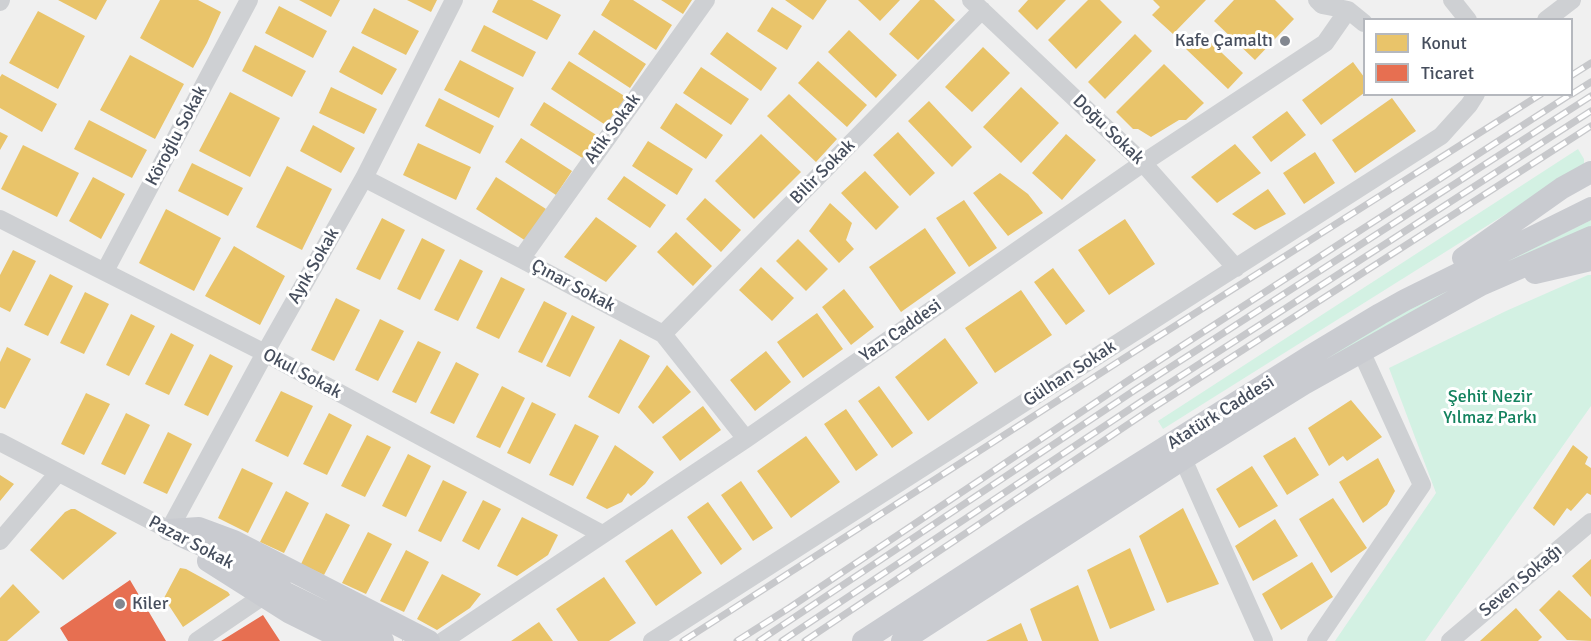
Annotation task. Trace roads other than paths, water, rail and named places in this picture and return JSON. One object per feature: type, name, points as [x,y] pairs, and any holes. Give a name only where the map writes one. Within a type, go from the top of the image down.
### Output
[{"type":"main road","points":[[1405,300],[1562,188],[1591,172]]},
{"type":"main road","name":"Atatürk Caddesi","points":[[863,641],[1032,531],[1310,356],[1405,300],[1591,208]]},
{"type":"main road","name":"Atatürk Caddesi","points":[[902,641],[1183,459],[1304,384],[1481,285],[1591,237]]},
{"type":"main road","points":[[1481,285],[1591,260]]},
{"type":"main road","points":[[169,531],[199,528],[234,541],[429,641]]},
{"type":"main road","points":[[169,531],[202,557],[290,613],[347,641]]},
{"type":"main road","points":[[169,531],[320,598],[402,640]]},
{"type":"main road","name":"Pazar Sokak","points":[[169,531],[265,583],[383,641]]},
{"type":"street","name":"Köroğlu Sokak","points":[[105,271],[249,0]]},
{"type":"street","name":"Ayık Sokak","points":[[169,531],[363,178],[454,0]]},
{"type":"street","name":"Atik Sokak","points":[[521,259],[705,0]]},
{"type":"street","points":[[1317,0],[1322,5],[1346,5],[1363,21]]},
{"type":"street","points":[[1452,0],[1466,18]]},
{"type":"street","points":[[1548,18],[1572,0]]},
{"type":"street","name":"Doğu Sokak","points":[[977,5],[1143,163],[1236,268]]},
{"type":"street","name":"Bilir Sokak","points":[[663,334],[977,5]]},
{"type":"street","name":"Yazı Caddesi","points":[[443,641],[746,439],[1143,163],[1325,43],[1346,5]]},
{"type":"street","name":"Gülhan Sokak","points":[[652,641],[1441,136],[1466,98]]},
{"type":"street","name":"Çınar Sokak","points":[[363,178],[663,334],[746,439]]},
{"type":"street","name":"Okul Sokak","points":[[0,219],[265,353],[602,534]]},
{"type":"street","points":[[1316,641],[1422,485],[1361,351]]},
{"type":"street","name":"Pazar Sokak","points":[[0,442],[169,531]]},
{"type":"street","points":[[1183,459],[1264,641]]},
{"type":"street","points":[[0,542],[58,472]]},
{"type":"street","name":"Seven Sokağı","points":[[1450,641],[1591,522]]},
{"type":"street","points":[[197,641],[263,596]]},
{"type":"railway","points":[[1573,74],[1591,63]]},
{"type":"railway","points":[[1573,93],[1591,82]]},
{"type":"railway","points":[[683,641],[1538,96]]},
{"type":"railway","points":[[737,641],[1129,380],[1568,96]]},
{"type":"railway","points":[[759,641],[1135,390],[1591,96]]},
{"type":"railway","points":[[782,641],[1142,401],[1591,111]]},
{"type":"railway","points":[[805,641],[1148,411],[1591,126]]},
{"type":"place","name":"Kafe Çamaltı","points":[[1285,41]]},
{"type":"place","name":"Kiler","points":[[120,604]]},
{"type":"park label","name":"Şehit Nezir Yılmaz Parkı","points":[[1490,407]]}]
